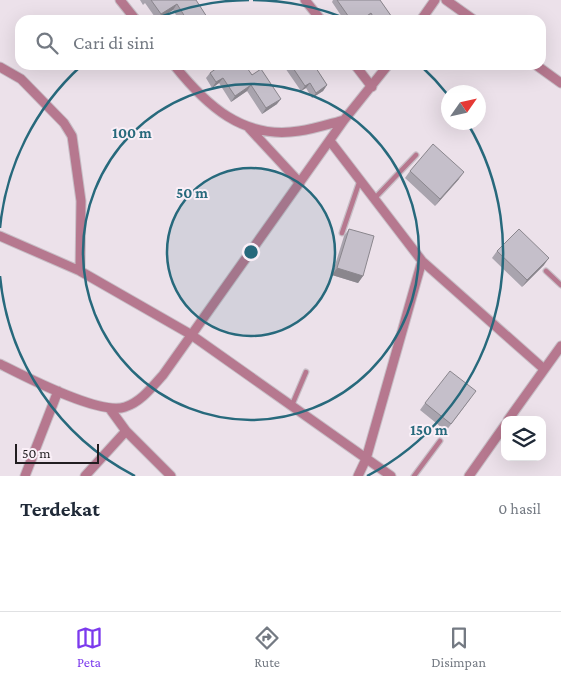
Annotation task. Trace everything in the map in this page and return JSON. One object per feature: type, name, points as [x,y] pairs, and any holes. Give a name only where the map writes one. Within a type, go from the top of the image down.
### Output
[{"type":"street","points":[[120,0],[132,15]]},
{"type":"street","points":[[305,0],[316,15]]},
{"type":"street","points":[[424,15],[435,0]]},
{"type":"street","points":[[446,0],[467,15]]},
{"type":"street","points":[[0,67],[21,79],[64,123],[72,136],[80,201],[80,271]]},
{"type":"street","points":[[178,70],[202,98],[249,128],[300,183]]},
{"type":"street","points":[[359,70],[372,87]]},
{"type":"street","points":[[0,364],[58,391],[110,409],[125,408],[144,396],[162,375],[344,120],[384,70]]},
{"type":"street","points":[[543,70],[561,83]]},
{"type":"street","points":[[249,128],[277,132],[300,131],[344,120]]},
{"type":"street","points":[[330,141],[422,261],[544,369]]},
{"type":"street","points":[[0,236],[80,271],[190,334],[391,476]]},
{"type":"street","points":[[358,476],[366,459],[422,261]]},
{"type":"street","points":[[511,416],[561,346]]},
{"type":"street","points":[[25,476],[58,391]]},
{"type":"street","points":[[110,409],[126,431],[170,476]]},
{"type":"street","points":[[85,476],[126,431]]},
{"type":"street","points":[[469,476],[501,431]]},
{"type":"lane","points":[[374,199],[416,154]]},
{"type":"lane","points":[[342,233],[360,180]]},
{"type":"lane","points":[[546,271],[561,285]]},
{"type":"lane","points":[[292,405],[306,372]]},
{"type":"lane","points":[[414,476],[440,441]]},
{"type":"building","points":[[151,0],[196,0],[206,15],[184,15],[177,4],[161,14]]},
{"type":"building","points":[[337,0],[380,0],[390,15],[372,15],[371,13],[368,15],[348,15]]},
{"type":"building","points":[[214,70],[248,70],[252,75],[262,70],[281,99],[266,108],[251,85],[235,96],[223,78],[216,82],[210,73]]},
{"type":"building","points":[[294,70],[317,70],[327,85],[316,93],[310,83],[305,86]]},
{"type":"building","points":[[433,144],[464,172],[440,199],[410,171]]},
{"type":"building","points":[[349,229],[374,236],[363,276],[337,268]]},
{"type":"building","points":[[519,229],[549,258],[527,280],[497,251]]},
{"type":"building","points":[[450,371],[476,391],[451,424],[425,403]]}]
